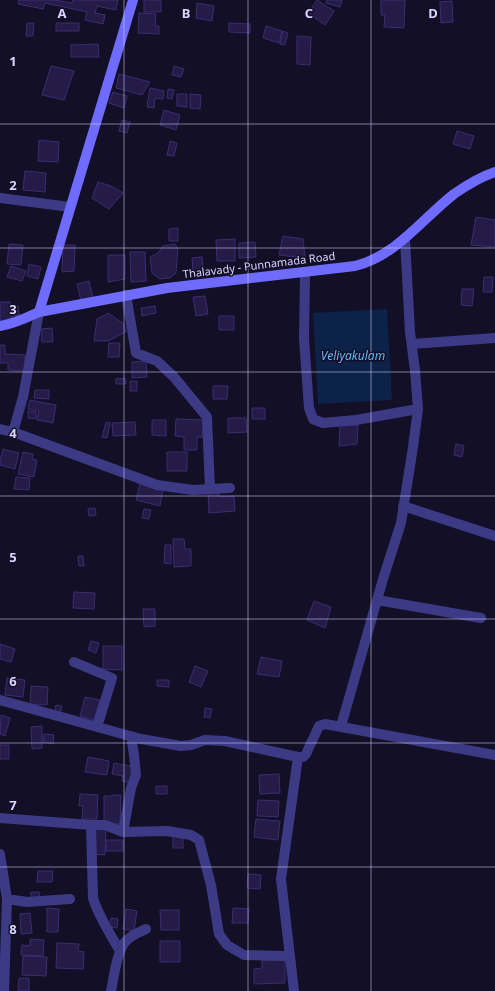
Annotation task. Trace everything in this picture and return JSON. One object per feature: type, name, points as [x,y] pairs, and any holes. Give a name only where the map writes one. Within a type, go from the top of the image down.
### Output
[{"type":"main road","points":[[39,312],[133,0]]},
{"type":"main road","name":"Thalavady - Punnamada Road","points":[[0,326],[20,321],[39,312],[167,288],[365,264],[405,239],[454,194],[473,182],[495,172]]},
{"type":"street","points":[[0,198],[70,207]]},
{"type":"street","points":[[341,726],[400,523],[418,409],[410,332],[405,239]]},
{"type":"street","points":[[306,272],[304,339],[309,408],[313,419],[323,423],[356,420],[418,409]]},
{"type":"street","points":[[126,295],[136,353],[157,361],[174,377],[207,417],[210,489]]},
{"type":"street","points":[[13,432],[23,397],[39,312]]},
{"type":"street","points":[[412,344],[495,338]]},
{"type":"street","points":[[0,429],[13,432],[157,485],[192,490],[230,488]]},
{"type":"street","points":[[403,506],[495,536]]},
{"type":"street","points":[[377,600],[481,618]]},
{"type":"street","points":[[74,662],[112,678],[98,727]]},
{"type":"street","points":[[0,700],[141,739],[181,746],[191,745],[205,740],[215,740],[303,757],[306,754],[319,726],[325,724],[495,755]]},
{"type":"street","points":[[122,832],[131,788],[136,775],[131,736]]},
{"type":"street","points":[[294,991],[281,879],[298,757]]},
{"type":"street","points":[[0,818],[105,825],[122,832],[167,831],[191,835],[199,840],[211,885],[219,934],[227,946],[244,955],[290,955]]},
{"type":"street","points":[[91,825],[93,898],[100,918],[120,951]]},
{"type":"street","points":[[0,854],[7,899],[4,991]]},
{"type":"street","points":[[7,899],[27,902],[70,899]]},
{"type":"street","points":[[111,991],[120,951],[126,940],[146,929]]},
{"type":"water","name":"Veliyakulam","points":[[387,309],[392,400],[318,404],[313,313]]},
{"type":"building","points":[[19,0],[55,0],[72,3],[73,0],[118,0],[116,10],[97,6],[95,13],[105,15],[103,24],[85,20],[87,12],[45,3],[43,9],[18,4]]},
{"type":"building","points":[[144,0],[161,0],[161,12],[144,12]]},
{"type":"building","points":[[317,0],[334,11],[325,25],[308,13]]},
{"type":"building","points":[[327,0],[342,0],[340,7],[326,3]]},
{"type":"building","points":[[381,0],[405,0],[404,28],[384,27],[385,15],[381,15]]},
{"type":"building","points":[[452,1],[453,22],[441,23],[440,2]]},
{"type":"building","points":[[197,3],[214,6],[212,21],[196,18]]},
{"type":"building","points":[[139,13],[156,14],[155,26],[159,26],[159,34],[138,33]]},
{"type":"building","points":[[27,23],[34,23],[33,36],[26,36]]},
{"type":"building","points":[[56,23],[79,23],[79,31],[56,31]]},
{"type":"building","points":[[229,23],[250,24],[250,33],[229,32]]},
{"type":"building","points":[[266,26],[282,31],[279,43],[263,38]]},
{"type":"building","points":[[283,31],[288,33],[285,45],[280,44]]},
{"type":"building","points":[[297,36],[311,37],[310,65],[297,64]]},
{"type":"building","points":[[98,44],[99,57],[71,57],[71,45]]},
{"type":"building","points":[[51,66],[74,71],[64,100],[42,95]]},
{"type":"building","points":[[174,66],[184,69],[181,77],[172,75]]},
{"type":"building","points":[[119,74],[150,82],[142,95],[116,88]]},
{"type":"building","points":[[150,88],[164,91],[163,99],[155,98],[154,108],[147,107]]},
{"type":"building","points":[[168,89],[174,90],[172,99],[167,98]]},
{"type":"building","points":[[113,92],[127,96],[124,108],[109,103]]},
{"type":"building","points":[[177,94],[187,94],[187,107],[177,106]]},
{"type":"building","points":[[190,94],[201,95],[200,109],[190,108]]},
{"type":"building","points":[[164,110],[180,115],[176,130],[160,125]]},
{"type":"building","points":[[122,120],[130,122],[127,133],[119,131]]},
{"type":"building","points":[[457,131],[474,136],[470,149],[453,144]]},
{"type":"building","points":[[39,140],[59,142],[58,162],[38,161]]},
{"type":"building","points":[[170,141],[177,143],[174,156],[167,155]]},
{"type":"building","points":[[25,171],[46,173],[45,192],[23,190]]},
{"type":"building","points":[[98,182],[111,186],[123,193],[109,209],[92,198]]},
{"type":"building","points":[[476,217],[495,220],[495,247],[471,245]]},
{"type":"building","points":[[178,228],[178,241],[169,241],[169,229]]},
{"type":"building","points":[[283,236],[303,239],[305,258],[279,255]]},
{"type":"building","points":[[235,239],[235,261],[217,261],[216,240]]},
{"type":"building","points":[[255,242],[256,257],[239,258],[239,243]]},
{"type":"building","points":[[9,244],[23,245],[21,265],[7,264]]},
{"type":"building","points":[[175,244],[178,249],[176,273],[170,278],[160,279],[152,273],[150,257],[158,253],[163,246]]},
{"type":"building","points":[[63,245],[75,245],[74,271],[62,272]]},
{"type":"building","points":[[130,252],[145,252],[146,281],[131,282]]},
{"type":"building","points":[[108,255],[125,255],[125,279],[108,282]]},
{"type":"building","points":[[202,257],[203,270],[193,271],[192,258]]},
{"type":"building","points":[[29,264],[41,267],[38,279],[27,276]]},
{"type":"building","points":[[11,266],[26,271],[22,281],[7,277]]},
{"type":"building","points":[[484,277],[493,277],[492,292],[483,292]]},
{"type":"building","points":[[89,281],[93,298],[81,301],[77,284]]},
{"type":"building","points":[[462,289],[474,289],[472,306],[461,305]]},
{"type":"building","points":[[205,296],[208,314],[196,316],[193,297]]},
{"type":"building","points":[[0,302],[10,302],[10,307],[18,306],[19,315],[12,316],[12,323],[0,323]]},
{"type":"building","points":[[155,306],[156,313],[142,316],[141,308]]},
{"type":"building","points":[[108,313],[124,324],[126,332],[108,341],[94,341],[97,319]]},
{"type":"building","points":[[219,316],[234,316],[234,330],[219,330]]},
{"type":"building","points":[[52,328],[53,342],[42,342],[41,329]]},
{"type":"building","points":[[109,343],[120,343],[119,357],[108,357]]},
{"type":"building","points":[[0,345],[5,345],[5,354],[25,355],[25,371],[8,370],[8,363],[0,363]]},
{"type":"building","points":[[146,361],[147,377],[132,378],[132,362]]},
{"type":"building","points":[[125,378],[126,384],[116,384],[116,379]]},
{"type":"building","points":[[130,381],[137,381],[137,391],[130,391]]},
{"type":"building","points":[[213,386],[228,386],[227,399],[213,399]]},
{"type":"building","points":[[35,390],[49,390],[49,399],[34,398]]},
{"type":"building","points":[[30,400],[56,405],[53,423],[37,420],[39,411],[28,409]]},
{"type":"building","points":[[252,408],[265,408],[265,419],[252,419]]},
{"type":"building","points":[[28,411],[36,412],[36,419],[28,418]]},
{"type":"building","points":[[228,418],[246,418],[247,432],[228,433]]},
{"type":"building","points":[[176,419],[203,420],[203,437],[197,437],[197,450],[184,450],[184,437],[175,436]]},
{"type":"building","points":[[152,420],[166,420],[166,436],[152,435]]},
{"type":"building","points":[[106,422],[110,423],[107,438],[102,437]]},
{"type":"building","points":[[135,422],[136,435],[113,436],[112,423]]},
{"type":"building","points":[[358,425],[357,444],[339,446],[340,426]]},
{"type":"building","points":[[456,444],[464,446],[462,457],[454,455]]},
{"type":"building","points":[[3,449],[19,453],[15,469],[0,465]]},
{"type":"building","points":[[23,452],[33,454],[32,459],[37,460],[34,477],[18,474]]},
{"type":"building","points":[[167,452],[187,452],[187,471],[167,471]]},
{"type":"building","points":[[16,477],[30,478],[29,490],[14,489]]},
{"type":"building","points":[[140,484],[163,489],[160,506],[136,500]]},
{"type":"building","points":[[208,492],[219,492],[219,497],[234,496],[235,511],[209,513]]},
{"type":"building","points":[[95,508],[96,515],[89,516],[88,509]]},
{"type":"building","points":[[144,509],[151,510],[149,519],[142,518]]},
{"type":"building","points":[[173,539],[184,539],[185,549],[191,549],[191,566],[174,567]]},
{"type":"building","points":[[165,545],[171,545],[171,564],[164,563]]},
{"type":"building","points":[[78,556],[83,556],[84,566],[79,566]]},
{"type":"building","points":[[74,592],[95,593],[94,609],[73,608]]},
{"type":"building","points":[[314,601],[331,607],[325,628],[307,620]]},
{"type":"building","points":[[143,609],[155,609],[155,626],[144,627]]},
{"type":"building","points":[[91,641],[99,643],[96,653],[88,650]]},
{"type":"building","points":[[0,644],[15,649],[11,662],[0,659]]},
{"type":"building","points":[[103,646],[122,646],[122,670],[103,669]]},
{"type":"building","points":[[261,657],[282,661],[279,677],[257,674]]},
{"type":"building","points":[[195,666],[208,671],[201,687],[189,682]]},
{"type":"building","points":[[7,678],[25,680],[23,697],[5,695]]},
{"type":"building","points":[[157,680],[169,680],[169,687],[157,686]]},
{"type":"building","points":[[31,686],[48,687],[47,705],[30,704]]},
{"type":"building","points":[[85,697],[100,700],[94,720],[80,716]]},
{"type":"building","points":[[56,705],[62,706],[59,717],[54,715]]},
{"type":"building","points":[[205,708],[212,709],[210,718],[204,717]]},
{"type":"building","points":[[1,715],[10,718],[5,736],[0,734]]},
{"type":"building","points":[[42,726],[42,748],[32,749],[31,727]]},
{"type":"building","points":[[44,734],[54,735],[53,744],[43,742]]},
{"type":"building","points":[[0,745],[9,745],[9,759],[0,759]]},
{"type":"building","points":[[88,757],[109,761],[107,775],[85,772]]},
{"type":"building","points":[[114,763],[135,767],[131,783],[122,781],[123,776],[112,774]]},
{"type":"building","points":[[279,774],[280,793],[260,794],[259,775]]},
{"type":"building","points":[[156,786],[167,786],[167,794],[156,794]]},
{"type":"building","points":[[80,794],[98,795],[97,819],[82,819],[83,806],[79,806]]},
{"type":"building","points":[[121,795],[120,824],[104,824],[104,796]]},
{"type":"building","points":[[258,800],[279,801],[278,817],[257,816]]},
{"type":"building","points":[[256,819],[280,821],[278,840],[254,837]]},
{"type":"building","points":[[94,828],[106,829],[105,855],[92,854]]},
{"type":"building","points":[[173,835],[183,835],[183,848],[173,848]]},
{"type":"building","points":[[106,840],[123,840],[123,851],[106,851]]},
{"type":"building","points":[[38,871],[53,871],[52,882],[37,882]]},
{"type":"building","points":[[248,874],[261,875],[260,889],[247,888]]},
{"type":"building","points":[[31,892],[39,892],[40,898],[31,898]]},
{"type":"building","points":[[47,908],[59,909],[58,932],[47,932]]},
{"type":"building","points":[[233,908],[249,909],[248,923],[232,923]]},
{"type":"building","points":[[126,909],[137,911],[134,931],[123,929]]},
{"type":"building","points":[[160,910],[179,910],[179,930],[161,930]]},
{"type":"building","points":[[30,913],[32,933],[21,934],[20,914]]},
{"type":"building","points":[[111,918],[118,919],[117,928],[109,927]]},
{"type":"building","points":[[30,939],[44,940],[43,956],[21,955],[22,945],[30,946]]},
{"type":"building","points":[[160,941],[180,941],[180,962],[160,962]]},
{"type":"building","points":[[57,943],[79,944],[78,951],[84,952],[83,969],[56,968]]},
{"type":"building","points":[[23,956],[47,957],[46,976],[22,975]]},
{"type":"building","points":[[262,960],[285,960],[285,983],[254,984],[254,969],[262,968]]},
{"type":"building","points":[[19,978],[29,978],[29,991],[18,991]]}]
